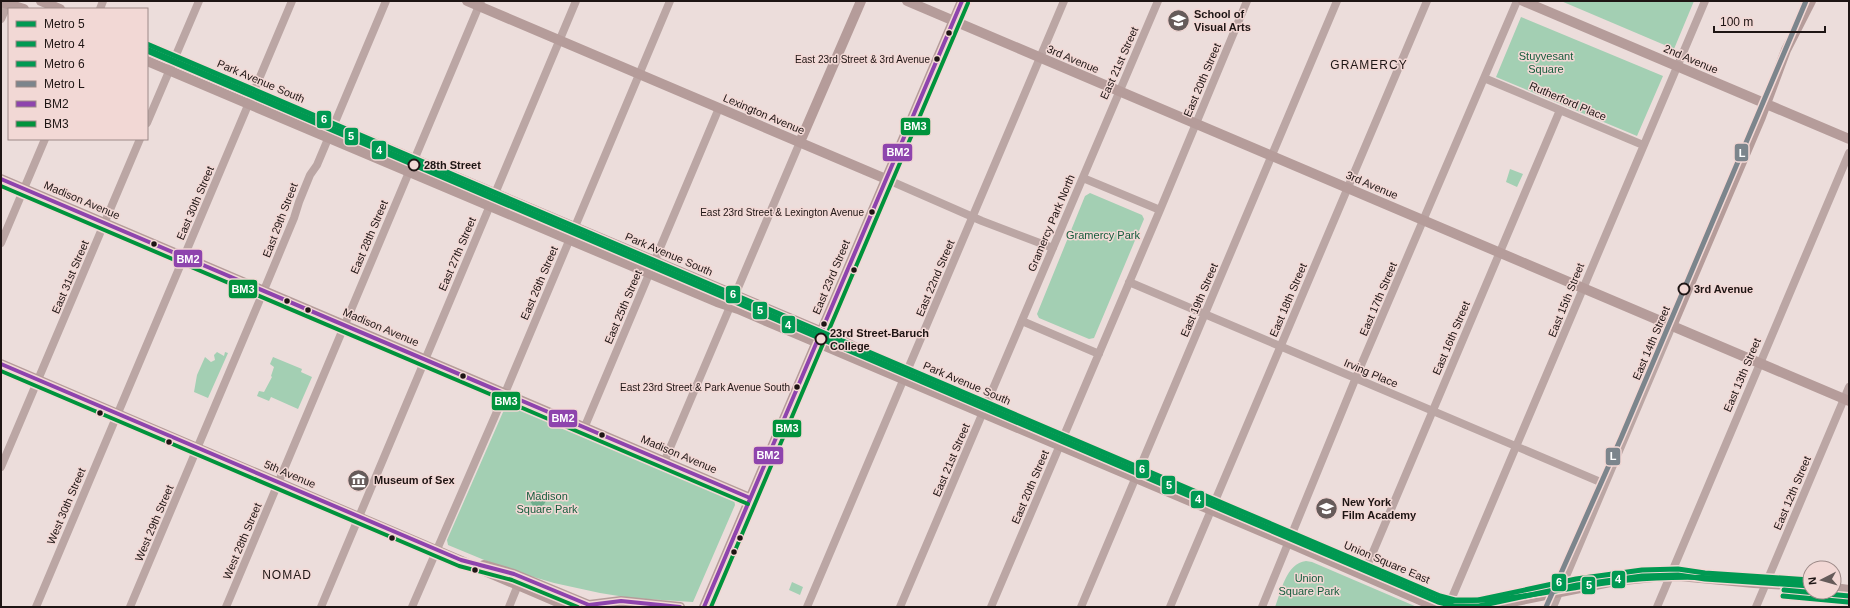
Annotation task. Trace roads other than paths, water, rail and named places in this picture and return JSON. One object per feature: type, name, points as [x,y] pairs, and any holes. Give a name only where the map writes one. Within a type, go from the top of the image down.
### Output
[{"type":"main road","points":[[41,1],[58,8]]},
{"type":"main road","name":"Lexington Avenue","points":[[467,1],[480,4],[559,40],[886,179]]},
{"type":"main road","points":[[800,142],[861,1]]},
{"type":"main road","name":"3rd Avenue","points":[[907,1],[1847,400]]},
{"type":"main road","name":"East 23rd Street","points":[[704,607],[962,1]]},
{"type":"main road","name":"2nd Avenue","points":[[1523,1],[1849,139]]},
{"type":"main road","name":"East 14th Street","points":[[1672,326],[1765,104],[1786,50],[1811,1]]},
{"type":"main road","points":[[4,3],[21,8]]},
{"type":"main road","name":"Park Avenue South","points":[[148,46],[821,332],[905,375]]},
{"type":"main road","name":"Park Avenue South","points":[[148,61],[650,274],[817,342],[905,375],[1290,539]]},
{"type":"main road","name":"Madison Avenue","points":[[1,179],[585,426],[664,462],[750,498]]},
{"type":"main road","name":"5th Avenue","points":[[1,364],[460,560],[520,582],[568,607]]},
{"type":"main road","name":"Union Square East","points":[[1290,539],[1365,571],[1449,604],[1474,607]]},
{"type":"main road","name":"Union Square East","points":[[1365,571],[1436,607]]},
{"type":"main road","points":[[1487,607],[1615,581],[1670,576],[1802,585]]},
{"type":"main road","points":[[520,582],[589,605],[620,601],[680,607]]},
{"type":"street","points":[[148,121],[199,1]]},
{"type":"street","name":"East 30th Street","points":[[117,414],[292,1]]},
{"type":"street","name":"East 29th Street","points":[[198,448],[294,218],[299,202],[334,125],[386,1]]},
{"type":"street","name":"East 27th Street","points":[[321,607],[424,358],[576,1]]},
{"type":"street","name":"East 26th Street","points":[[412,607],[505,393],[670,1]]},
{"type":"street","name":"East 22nd Street","points":[[807,607],[1064,1]]},
{"type":"street","name":"East 21st Street","points":[[1101,134],[1158,1]]},
{"type":"street","name":"East 20th Street","points":[[992,607],[1247,1]]},
{"type":"street","name":"East 19th Street","points":[[1081,607],[1338,1]]},
{"type":"street","name":"East 18th Street","points":[[1170,607],[1427,1]]},
{"type":"street","name":"East 17th Street","points":[[1262,607],[1356,378],[1517,1]]},
{"type":"street","name":"East 15th Street","points":[[1449,604],[1705,1]]},
{"type":"street","points":[[1,19],[4,3]]},
{"type":"street","name":"East 28th Street","points":[[279,483],[480,4]]},
{"type":"street","name":"Rutherford Place","points":[[1484,78],[1643,145]]},
{"type":"street","name":"East 25th Street","points":[[585,426],[719,108]]},
{"type":"street","name":"East 16th Street","points":[[1365,571],[1560,110]]},
{"type":"street","name":"Gramercy Park North","points":[[1022,321],[1101,134]]},
{"type":"street","points":[[1,243],[45,140]]},
{"type":"street","name":"East 31st Street","points":[[1,467],[140,140]]},
{"type":"street","points":[[664,462],[736,296],[800,142]]},
{"type":"street","name":"East 13th Street","points":[[1657,607],[1849,153]]},
{"type":"street","points":[[1082,178],[1160,210]]},
{"type":"street","name":"Lexington Avenue","points":[[886,179],[1053,248]]},
{"type":"street","name":"Irving Place","points":[[1129,282],[1605,484]]},
{"type":"street","points":[[1022,321],[1099,354]]},
{"type":"street","name":"East 21st Street","points":[[900,607],[1022,321]]},
{"type":"street","name":"East 14th Street","points":[[1553,607],[1672,326]]},
{"type":"street","name":"East 12th Street","points":[[1756,607],[1847,400],[1849,387]]},
{"type":"street","name":"West 30th Street","points":[[36,607],[117,414]]},
{"type":"street","name":"West 29th Street","points":[[130,607],[198,448]]},
{"type":"street","name":"West 28th Street","points":[[226,607],[279,483]]},
{"type":"street","points":[[509,607],[520,582]]},
{"type":"metro line","name":"L","points":[[1546,607],[1621,438],[1806,1]]},
{"type":"metro line","name":"6","points":[[148,44],[1440,596],[1455,600],[1478,600],[1576,579],[1642,570],[1678,569],[1705,573],[1802,579]]},
{"type":"metro line","name":"5","points":[[148,49],[1438,600],[1463,601],[1510,598],[1604,583],[1651,578],[1696,577],[1802,583]]},
{"type":"metro line","name":"4","points":[[148,51],[1438,602],[1454,606],[1479,606],[1577,585],[1642,576],[1678,575],[1705,579],[1802,585]]},
{"type":"metro line","name":"6","points":[[1784,590],[1849,596]]},
{"type":"metro line","name":"4","points":[[1783,596],[1848,602]]},
{"type":"place","name":"School of Visual Arts","points":[[1179,20]]},
{"type":"place","name":"East 23rd Street & 3rd Avenue","points":[[937,59]]},
{"type":"place","name":"28th Street","points":[[414,165]]},
{"type":"place","name":"East 23rd Street & Lexington Avenue","points":[[872,212]]},
{"type":"place","name":"3rd Avenue","points":[[1684,289]]},
{"type":"place","name":"23rd Street-Baruch College","points":[[821,339]]},
{"type":"place","name":"East 23rd Street & Park Avenue South","points":[[797,387]]},
{"type":"place","name":"Museum of Sex","points":[[358,480]]},
{"type":"place","name":"New York Film Academy","points":[[1326,508]]},
{"type":"district","name":"GRAMERCY","points":[[1369,65]]},
{"type":"district","name":"NOMAD","points":[[287,575]]},
{"type":"park label","name":"Stuyvesant Square","points":[[1546,62]]},
{"type":"park label","name":"Gramercy Park","points":[[1103,235]]},
{"type":"park label","name":"Madison Square Park","points":[[547,502]]},
{"type":"park label","name":"Union Square Park","points":[[1309,584]]}]
